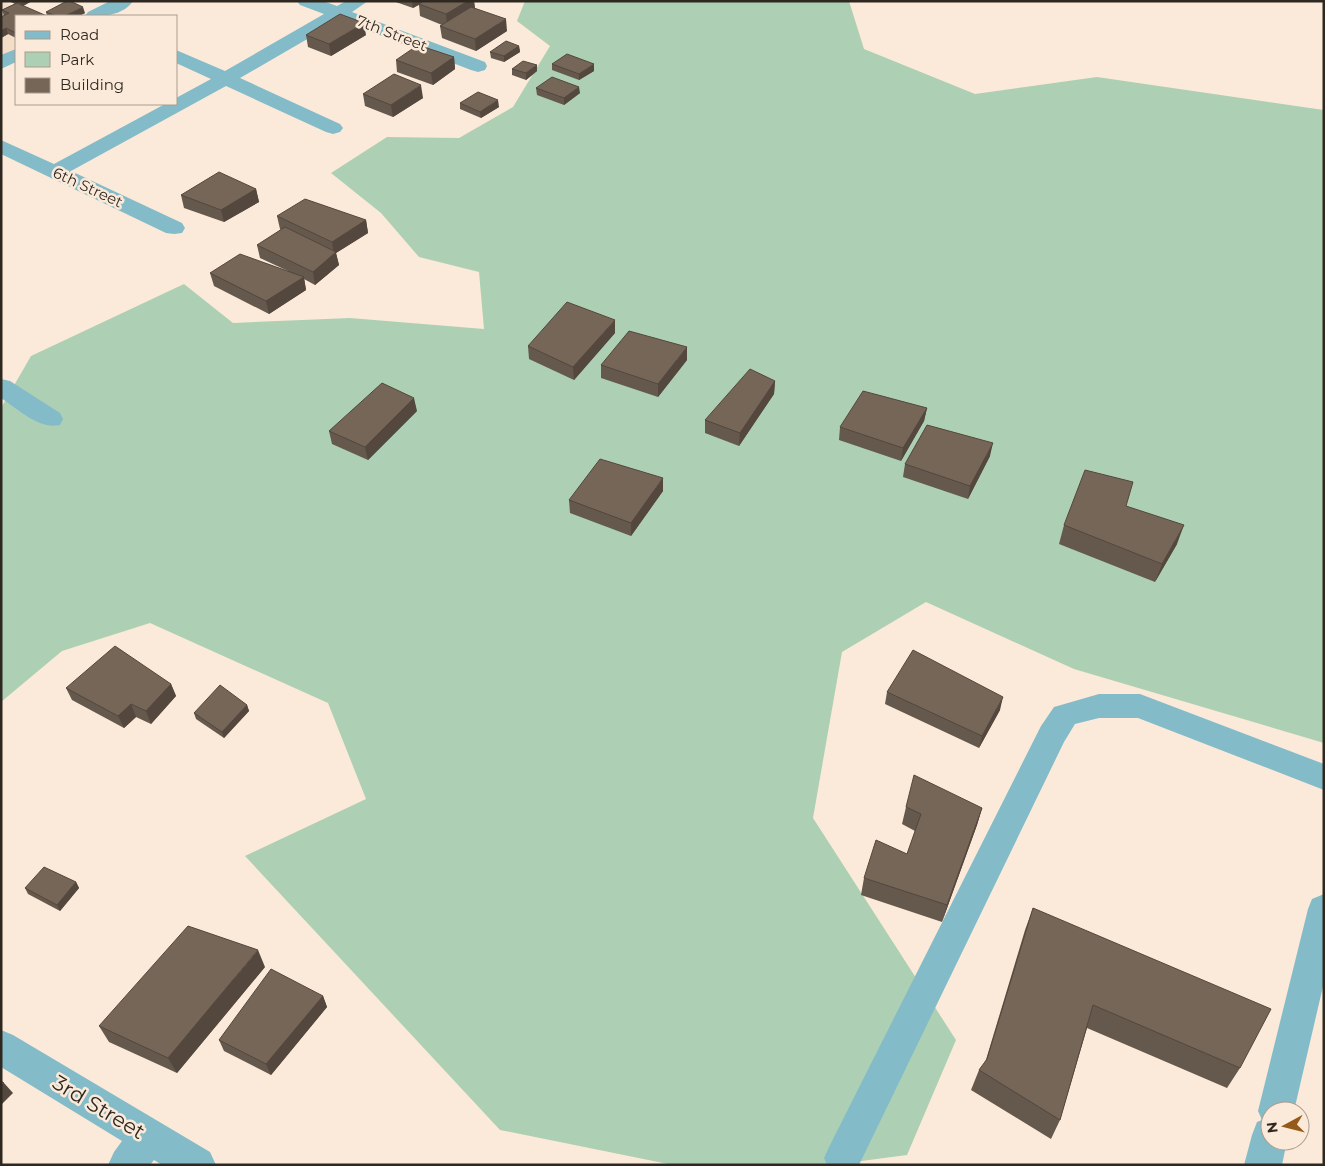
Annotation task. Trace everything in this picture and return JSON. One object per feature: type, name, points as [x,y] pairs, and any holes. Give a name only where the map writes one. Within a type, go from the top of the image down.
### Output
[{"type":"street","points":[[96,15],[124,1]]},
{"type":"street","name":"7th Street","points":[[306,1],[478,66]]},
{"type":"street","points":[[178,105],[359,1]]},
{"type":"street","points":[[1,63],[15,56]]},
{"type":"street","points":[[178,57],[333,128]]},
{"type":"street","points":[[56,171],[177,105]]},
{"type":"street","name":"6th Street","points":[[1,146],[174,228]]},
{"type":"street","points":[[1,387],[50,419]]},
{"type":"street","points":[[843,1158],[1052,735],[1065,715],[1099,706],[1140,706],[1324,777]]},
{"type":"street","points":[[1278,1101],[1324,909]]},
{"type":"street","name":"3rd Street","points":[[1,1047],[138,1151],[197,1165]]},
{"type":"street","points":[[1263,1165],[1266,1151]]},
{"type":"shaded area","points":[[1,1],[36,15],[15,15],[15,50],[1,57]]},
{"type":"green space","points":[[525,1],[849,1],[864,49],[975,94],[1097,77],[1324,110],[1324,743],[1074,669],[926,602],[842,652],[813,818],[956,1040],[907,1155],[831,1165],[673,1165],[500,1130],[245,856],[366,799],[328,703],[150,623],[62,651],[1,702],[1,408],[31,356],[184,284],[233,323],[350,318],[484,329],[479,272],[419,257],[381,213],[331,173],[387,137],[459,138],[513,107],[550,46],[517,21]]},
{"type":"building","points":[[67,1],[83,7],[67,15],[54,15],[46,12]]},
{"type":"building","points":[[424,1],[468,1],[446,14],[419,4]]},
{"type":"building","points":[[17,3],[45,15],[15,15],[15,32],[6,28],[1,31],[1,17],[9,13],[2,10]]},
{"type":"building","points":[[471,7],[506,19],[475,39],[440,26]]},
{"type":"building","points":[[340,14],[364,23],[329,44],[306,35]]},
{"type":"building","points":[[506,41],[519,46],[504,56],[490,52]]},
{"type":"building","points":[[418,45],[454,57],[431,73],[396,60]]},
{"type":"building","points":[[567,54],[594,64],[579,74],[552,64]]},
{"type":"building","points":[[523,61],[537,65],[526,73],[512,69]]},
{"type":"building","points":[[394,74],[421,85],[391,105],[363,94]]},
{"type":"building","points":[[552,77],[579,87],[564,98],[536,88]]},
{"type":"building","points":[[478,92],[498,100],[480,112],[460,103]]},
{"type":"building","points":[[219,172],[256,189],[221,210],[181,195]]},
{"type":"building","points":[[305,199],[366,220],[332,242],[277,216]]},
{"type":"building","points":[[285,227],[336,252],[313,272],[257,245]]},
{"type":"building","points":[[240,254],[304,277],[266,301],[210,273]]},
{"type":"building","points":[[567,302],[615,320],[573,367],[528,346]]},
{"type":"building","points":[[629,331],[687,347],[658,384],[601,365]]},
{"type":"building","points":[[750,369],[775,381],[740,433],[705,420]]},
{"type":"building","points":[[382,383],[414,398],[365,447],[329,431]]},
{"type":"building","points":[[863,391],[927,408],[903,448],[840,427]]},
{"type":"building","points":[[927,425],[993,443],[970,486],[905,464]]},
{"type":"building","points":[[600,459],[663,478],[631,523],[569,500]]},
{"type":"building","points":[[1085,470],[1133,482],[1126,506],[1184,525],[1162,564],[1064,525]]},
{"type":"building","points":[[115,646],[171,684],[146,711],[131,704],[118,716],[66,688]]},
{"type":"building","points":[[913,650],[1003,697],[982,736],[887,692]]},
{"type":"building","points":[[220,685],[247,705],[222,732],[194,713]]},
{"type":"building","points":[[914,775],[982,808],[947,905],[864,878],[876,840],[907,854],[921,814],[906,807]]},
{"type":"building","points":[[44,867],[76,882],[57,905],[25,888]]},
{"type":"building","points":[[1033,908],[1271,1009],[1240,1068],[1093,1005],[1060,1120],[979,1070],[987,1059]]},
{"type":"building","points":[[188,926],[258,950],[168,1058],[99,1026]]},
{"type":"building","points":[[271,969],[323,996],[266,1064],[219,1040]]}]
